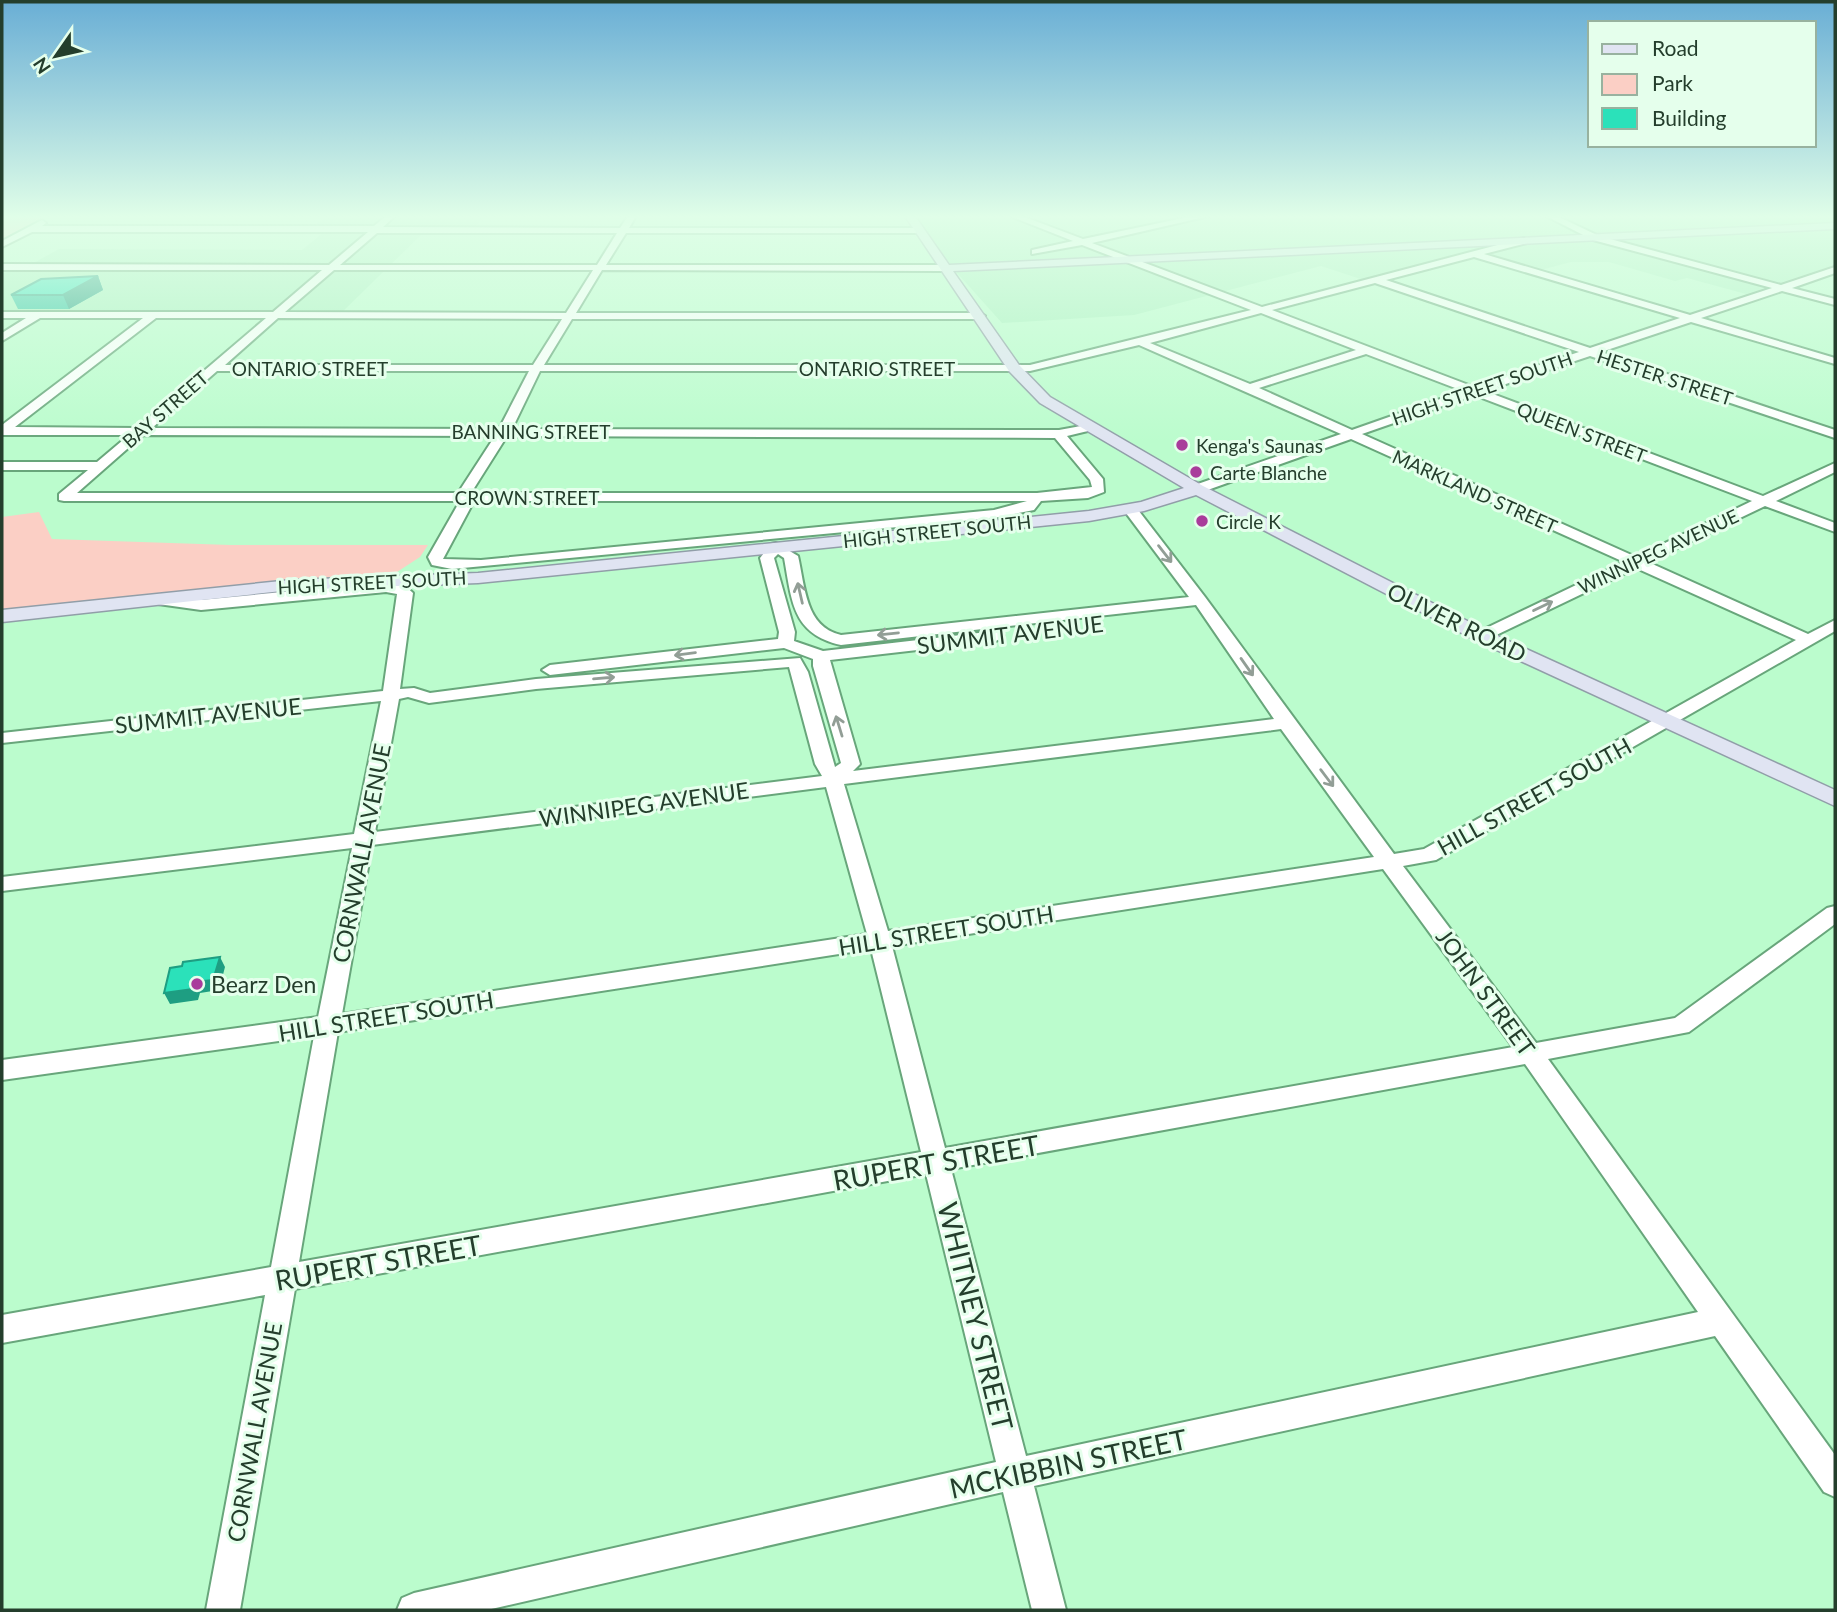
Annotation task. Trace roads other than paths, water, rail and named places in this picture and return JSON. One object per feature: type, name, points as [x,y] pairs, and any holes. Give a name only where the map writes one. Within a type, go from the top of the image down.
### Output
[{"type":"main road","points":[[962,291],[1014,368],[1035,393],[1088,427]]},
{"type":"main road","name":"OLIVER ROAD","points":[[1088,427],[1197,489],[1482,636],[1835,799]]},
{"type":"main road","name":"HIGH STREET SOUTH","points":[[2,616],[291,585],[478,578],[776,547],[1130,509],[1197,489]]},
{"type":"street","name":"BAY STREET","points":[[99,466],[303,291]]},
{"type":"street","points":[[584,291],[536,368],[435,557],[437,562],[473,565],[1021,510],[1029,507],[1037,497],[1088,494],[1099,489],[1096,479],[1059,435],[1088,427]]},
{"type":"street","name":"QUEEN STREET","points":[[1214,291],[1835,528]]},
{"type":"street","name":"ONTARIO STREET","points":[[214,368],[1030,368],[1331,291]]},
{"type":"street","name":"HESTER STREET","points":[[1409,291],[1835,434]]},
{"type":"street","points":[[1599,291],[1835,361]]},
{"type":"street","name":"HIGH STREET SOUTH","points":[[1197,489],[1588,351],[1769,291]]},
{"type":"street","points":[[1797,291],[1835,302]]},
{"type":"street","points":[[2,315],[980,317]]},
{"type":"street","points":[[2,338],[37,315]]},
{"type":"street","points":[[2,431],[154,315]]},
{"type":"street","name":"MARKLAND STREET","points":[[1140,342],[1249,388],[1809,640]]},
{"type":"street","points":[[1249,388],[1367,349]]},
{"type":"street","name":"BANNING STREET","points":[[2,431],[505,430],[1059,435]]},
{"type":"street","points":[[2,466],[99,466]]},
{"type":"street","name":"CROWN STREET","points":[[99,466],[64,497],[1037,497]]},
{"type":"street","name":"WINNIPEG AVENUE","points":[[1482,636],[1835,467]]},
{"type":"street","name":"JOHN STREET","points":[[1130,509],[1204,605],[1286,723],[1532,1055],[1833,1474]]},
{"type":"street","points":[[776,547],[767,558],[787,632],[785,643],[821,661],[851,764],[833,779]]},
{"type":"street","name":"SUMMIT AVENUE","points":[[776,547],[791,556],[807,622],[825,639],[841,640],[1204,605]]},
{"type":"street","name":"CORNWALL AVENUE","points":[[156,600],[201,605],[398,587],[405,593],[391,695],[281,1279],[223,1610]]},
{"type":"street","name":"SUMMIT AVENUE","points":[[821,661],[1204,605]]},
{"type":"street","name":"HILL STREET SOUTH","points":[[2,1070],[328,1025],[1429,855],[1835,625]]},
{"type":"street","name":"SUMMIT AVENUE","points":[[2,738],[391,695],[414,693],[429,698],[537,678],[785,643]]},
{"type":"street","name":"SUMMIT AVENUE","points":[[537,678],[794,662]]},
{"type":"street","name":"WHITNEY STREET","points":[[794,662],[800,672],[824,764],[833,779],[880,940],[1049,1610]]},
{"type":"street","name":"WINNIPEG AVENUE","points":[[2,884],[364,842],[833,779],[1286,723]]},
{"type":"street","name":"RUPERT STREET","points":[[2,1329],[1681,1026],[1835,913]]},
{"type":"street","name":"MCKIBBIN STREET","points":[[414,1610],[1015,1474],[1723,1321]]},
{"type":"place","name":"Kenga's Saunas","points":[[1182,445]]},
{"type":"place","name":"Carte Blanche","points":[[1196,472]]},
{"type":"place","name":"Circle K","points":[[1202,521]]},
{"type":"place","name":"Bearz Den","points":[[197,984]]}]
